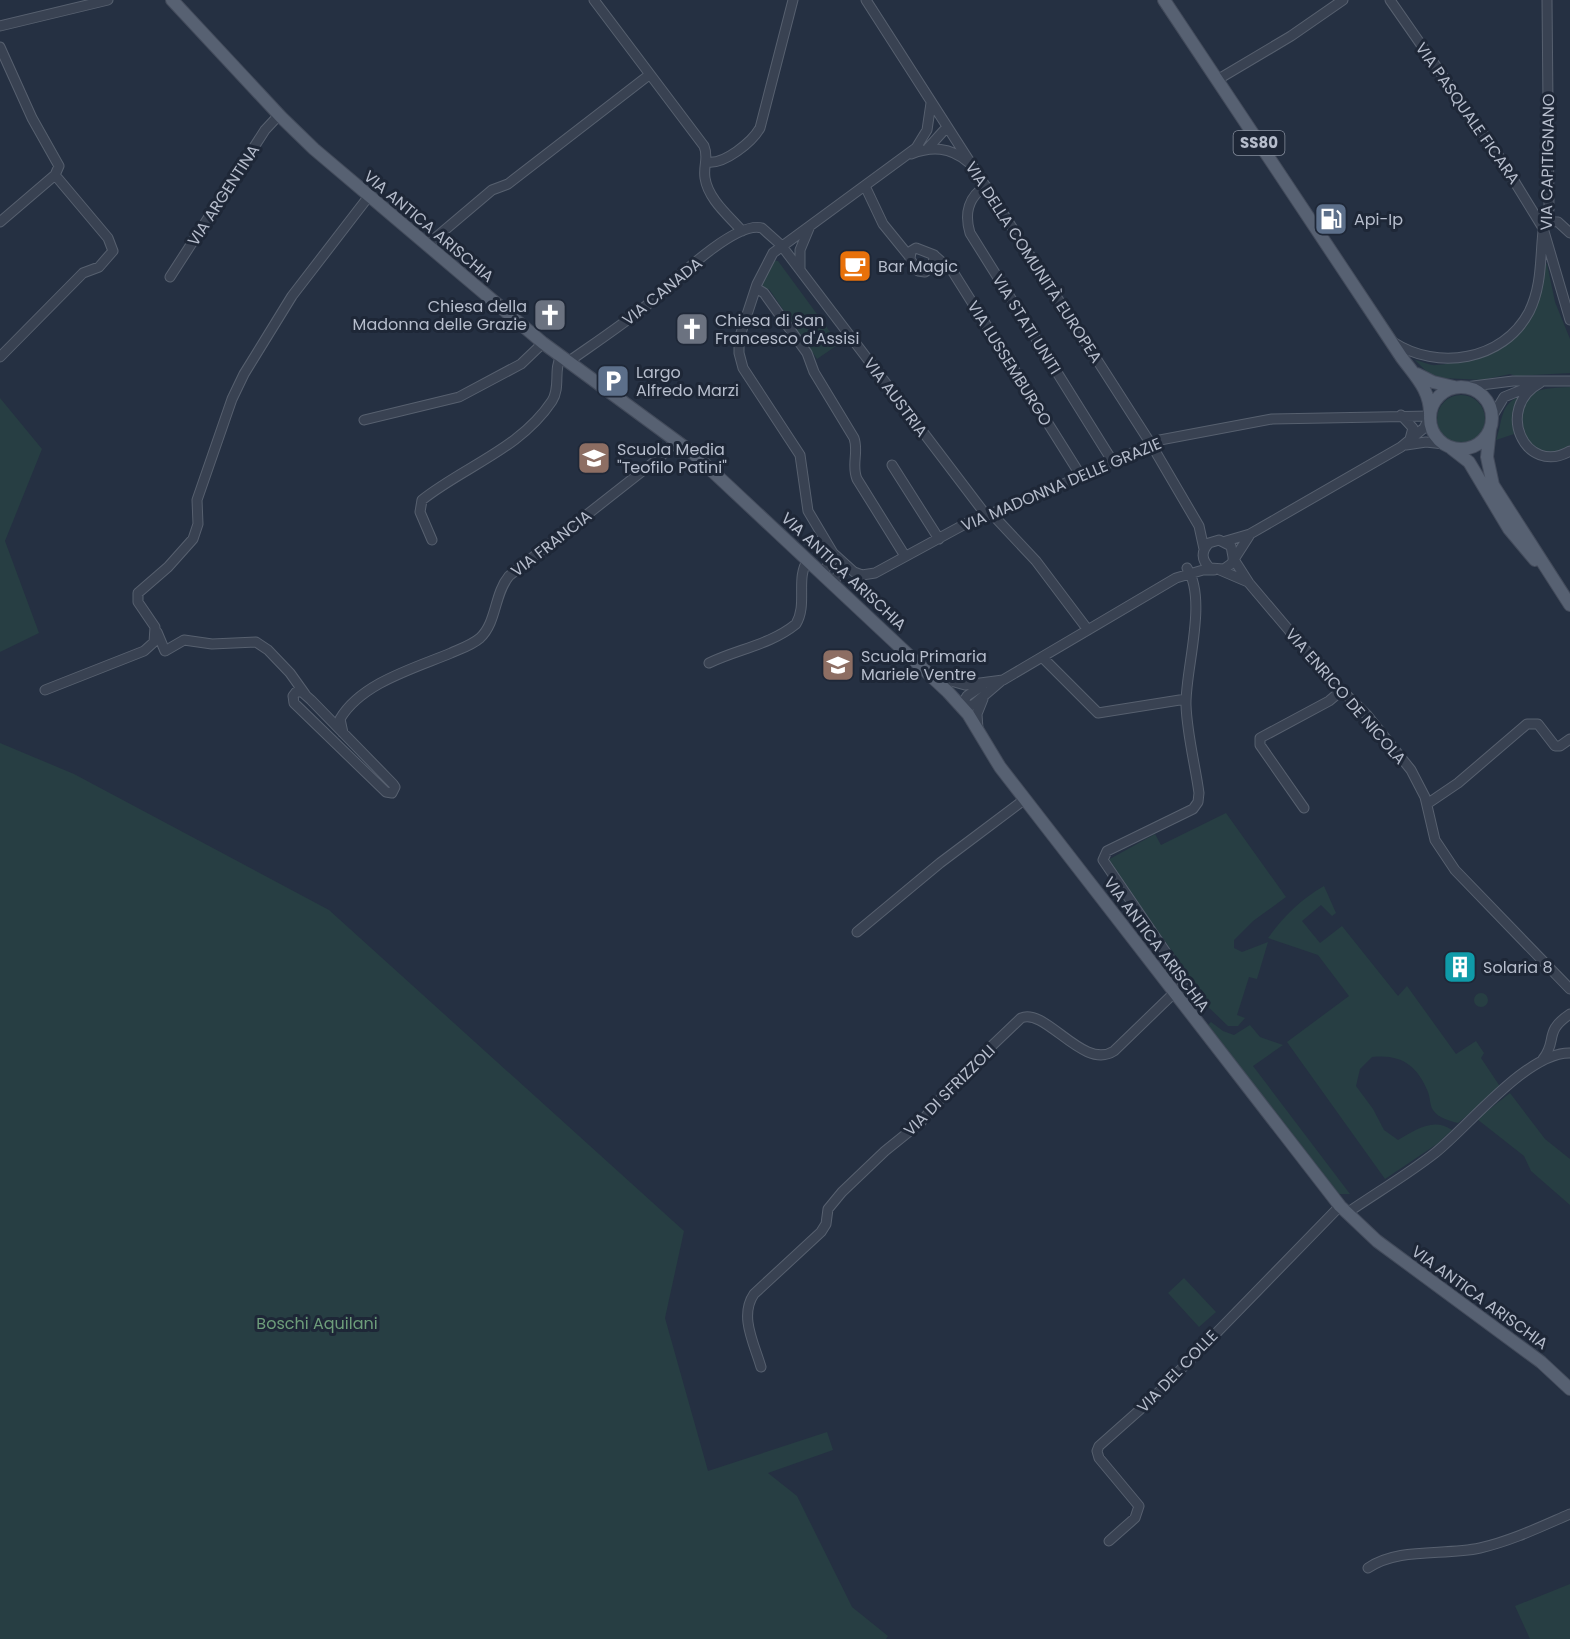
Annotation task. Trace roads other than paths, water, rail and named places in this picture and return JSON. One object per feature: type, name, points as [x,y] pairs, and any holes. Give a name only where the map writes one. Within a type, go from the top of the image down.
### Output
[{"type":"main road","name":"SS80","points":[[1164,0],[1426,392],[1433,431],[1445,444],[1469,462],[1509,529],[1554,581]]},
{"type":"main road","name":"VIA ANTICA ARISCHIA","points":[[176,2],[279,115],[369,196],[543,343],[677,440],[822,572],[930,675],[961,706],[1000,767],[1344,1210],[1396,1256],[1550,1369],[1570,1389]]},
{"type":"main road","name":"SS80","points":[[1411,369],[1429,380],[1461,387],[1485,398],[1491,423],[1486,452],[1492,481],[1570,605]]},
{"type":"main road","points":[[1430,416],[1439,396],[1461,387]]},
{"type":"main road","points":[[1445,444],[1459,449],[1471,447],[1483,440],[1491,423]]},
{"type":"street","points":[[0,26],[108,0]]},
{"type":"street","points":[[594,0],[704,146],[707,162],[704,175],[709,190],[742,231]]},
{"type":"street","points":[[707,162],[716,163],[724,160],[754,137],[760,128],[793,0]]},
{"type":"street","name":"VIA DELLA COMUNITÀ EUROPEA","points":[[866,0],[1151,444],[1198,526],[1204,550]]},
{"type":"street","points":[[1217,80],[1291,36],[1343,0]]},
{"type":"street","name":"VIA PASQUALE FICARA","points":[[1390,0],[1545,224]]},
{"type":"street","name":"VIA CAPITIGNANO","points":[[1547,0],[1545,224],[1570,320]]},
{"type":"street","points":[[0,47],[32,118],[59,162],[55,175],[0,222]]},
{"type":"street","points":[[427,245],[492,190],[508,183],[649,75]]},
{"type":"street","points":[[924,145],[931,103]]},
{"type":"street","name":"VIA ARGENTINA","points":[[170,277],[265,130],[279,115]]},
{"type":"street","points":[[832,582],[846,568],[836,557],[808,510],[800,455],[740,361],[739,339],[756,288],[770,256],[781,245],[947,127]]},
{"type":"street","points":[[924,145],[946,150],[972,165]]},
{"type":"street","points":[[0,357],[83,273],[99,267],[112,251],[108,238],[55,175]]},
{"type":"street","name":"VIA LUSSEMBURGO","points":[[865,186],[883,224],[901,244],[913,252],[934,255],[953,272],[1081,476]]},
{"type":"street","name":"VIA STATI UNITI","points":[[986,186],[976,192],[969,202],[970,232],[1113,462]]},
{"type":"street","points":[[290,673],[294,703],[386,792],[392,793],[395,787],[393,784],[305,694],[290,673],[268,650],[256,642],[212,644],[184,640],[165,651],[157,632],[138,602],[138,593],[168,567],[192,539],[198,524],[197,500],[232,399],[244,374],[292,296],[369,196]]},
{"type":"street","points":[[1391,340],[1418,354],[1441,360],[1462,358],[1490,349],[1513,332],[1529,311],[1538,290],[1545,224],[1558,222],[1570,233]]},
{"type":"street","points":[[800,270],[800,250],[811,224]]},
{"type":"street","name":"VIA CANADA","points":[[565,359],[646,305],[679,275],[742,231],[759,227]]},
{"type":"street","name":"VIA AUSTRIA","points":[[759,227],[781,245],[988,514],[1036,561],[1088,630]]},
{"type":"street","name":"VIA LUSSEMBURGO","points":[[913,252],[922,273],[933,266],[934,255]]},
{"type":"street","points":[[1541,264],[1547,256],[1553,260]]},
{"type":"street","points":[[756,288],[764,293],[807,353],[814,372],[854,438],[856,444],[854,470],[857,479],[905,556]]},
{"type":"street","points":[[1565,302],[1570,311]]},
{"type":"street","points":[[364,420],[459,397],[521,364],[543,343]]},
{"type":"street","points":[[432,540],[420,512],[422,500],[503,450],[538,416],[554,397],[565,359]]},
{"type":"street","points":[[1461,387],[1513,381],[1570,381]]},
{"type":"street","points":[[1491,423],[1508,394],[1544,382]]},
{"type":"street","points":[[1544,382],[1528,392],[1520,405],[1517,419],[1519,434],[1528,447],[1542,455],[1558,455],[1570,451]]},
{"type":"street","points":[[1401,415],[1413,428],[1410,439]]},
{"type":"street","points":[[961,706],[972,691],[986,689],[1003,680],[1176,578],[1188,570],[1210,542],[1250,534],[1401,447],[1426,426],[1430,416]]},
{"type":"street","name":"VIA MADONNA DELLE GRAZIE","points":[[846,568],[859,575],[868,574],[988,514],[1168,438],[1272,419],[1430,416]]},
{"type":"street","name":"VIA FRANCIA","points":[[319,708],[335,712],[350,706],[388,681],[474,643],[491,622],[499,591],[509,576],[659,458],[677,440]]},
{"type":"street","points":[[1401,447],[1420,442],[1445,444]]},
{"type":"street","points":[[892,465],[939,538]]},
{"type":"street","name":"VIA DELLA COMUNITÀ EUROPEA","points":[[1198,526],[1223,541]]},
{"type":"street","points":[[1188,570],[1217,570],[1228,567],[1250,534]]},
{"type":"street","points":[[1223,541],[1232,549],[1233,558]]},
{"type":"street","points":[[1204,550],[1205,563],[1217,570]]},
{"type":"street","points":[[822,572],[836,557]]},
{"type":"street","name":"VIA ENRICO DE NICOLA","points":[[1233,558],[1249,583],[1342,690],[1360,707],[1411,770],[1427,804],[1433,836],[1448,860],[1570,991]]},
{"type":"street","points":[[709,663],[734,651],[766,643],[796,624],[802,606],[803,570],[808,560]]},
{"type":"street","points":[[1176,995],[1184,987],[1178,970],[1103,860],[1107,850],[1196,806],[1199,792],[1186,699],[1195,640],[1195,614],[1188,570]]},
{"type":"street","name":"VIA ENRICO DE NICOLA","points":[[1217,570],[1249,583]]},
{"type":"street","points":[[45,690],[144,651],[154,642],[157,632]]},
{"type":"street","points":[[1042,657],[1098,713],[1186,699]]},
{"type":"street","points":[[930,675],[986,689]]},
{"type":"street","points":[[978,731],[977,714],[986,689]]},
{"type":"street","points":[[1304,808],[1260,745],[1260,738],[1332,700],[1342,690]]},
{"type":"street","points":[[294,694],[299,692],[305,694]]},
{"type":"street","points":[[343,733],[340,719],[350,706]]},
{"type":"street","points":[[1427,804],[1458,783],[1527,723],[1538,724],[1556,746],[1570,739]]},
{"type":"street","points":[[857,932],[940,863],[1025,799]]},
{"type":"street","name":"VIA DI SFRIZZOLI","points":[[761,1367],[746,1318],[748,1302],[821,1232],[826,1224],[828,1209],[842,1192],[885,1151],[921,1122],[955,1081],[1021,1018],[1033,1018],[1089,1052],[1103,1056],[1114,1051],[1176,995]]},
{"type":"street","points":[[1344,1210],[1430,1157],[1540,1061],[1549,1050],[1556,1024],[1570,1014]]},
{"type":"street","points":[[1540,1061],[1566,1053],[1551,1036]]},
{"type":"street","name":"VIA DEL COLLE","points":[[1109,1541],[1136,1518],[1139,1506],[1099,1458],[1097,1451],[1099,1446],[1152,1399],[1344,1210]]},
{"type":"street","points":[[1368,1568],[1390,1556],[1450,1553],[1501,1544],[1570,1514]]},
{"type":"place","name":"Api-Ip","points":[[1331,219]]},
{"type":"place","name":"Bar Magic","points":[[855,266]]},
{"type":"place","name":"Chiesa della Madonna delle Grazie","points":[[550,315]]},
{"type":"place","name":"Chiesa di San Francesco d'Assisi","points":[[692,329]]},
{"type":"place","name":"Largo Alfredo Marzi","points":[[613,381]]},
{"type":"place","name":"Scuola Media \"Teofilo Patini\"","points":[[594,458]]},
{"type":"place","name":"Scuola Primaria Mariele Ventre","points":[[838,665]]},
{"type":"place","name":"Solaria 8","points":[[1460,967]]},
{"type":"park label","name":"Boschi Aquilani","points":[[317,1323]]}]
